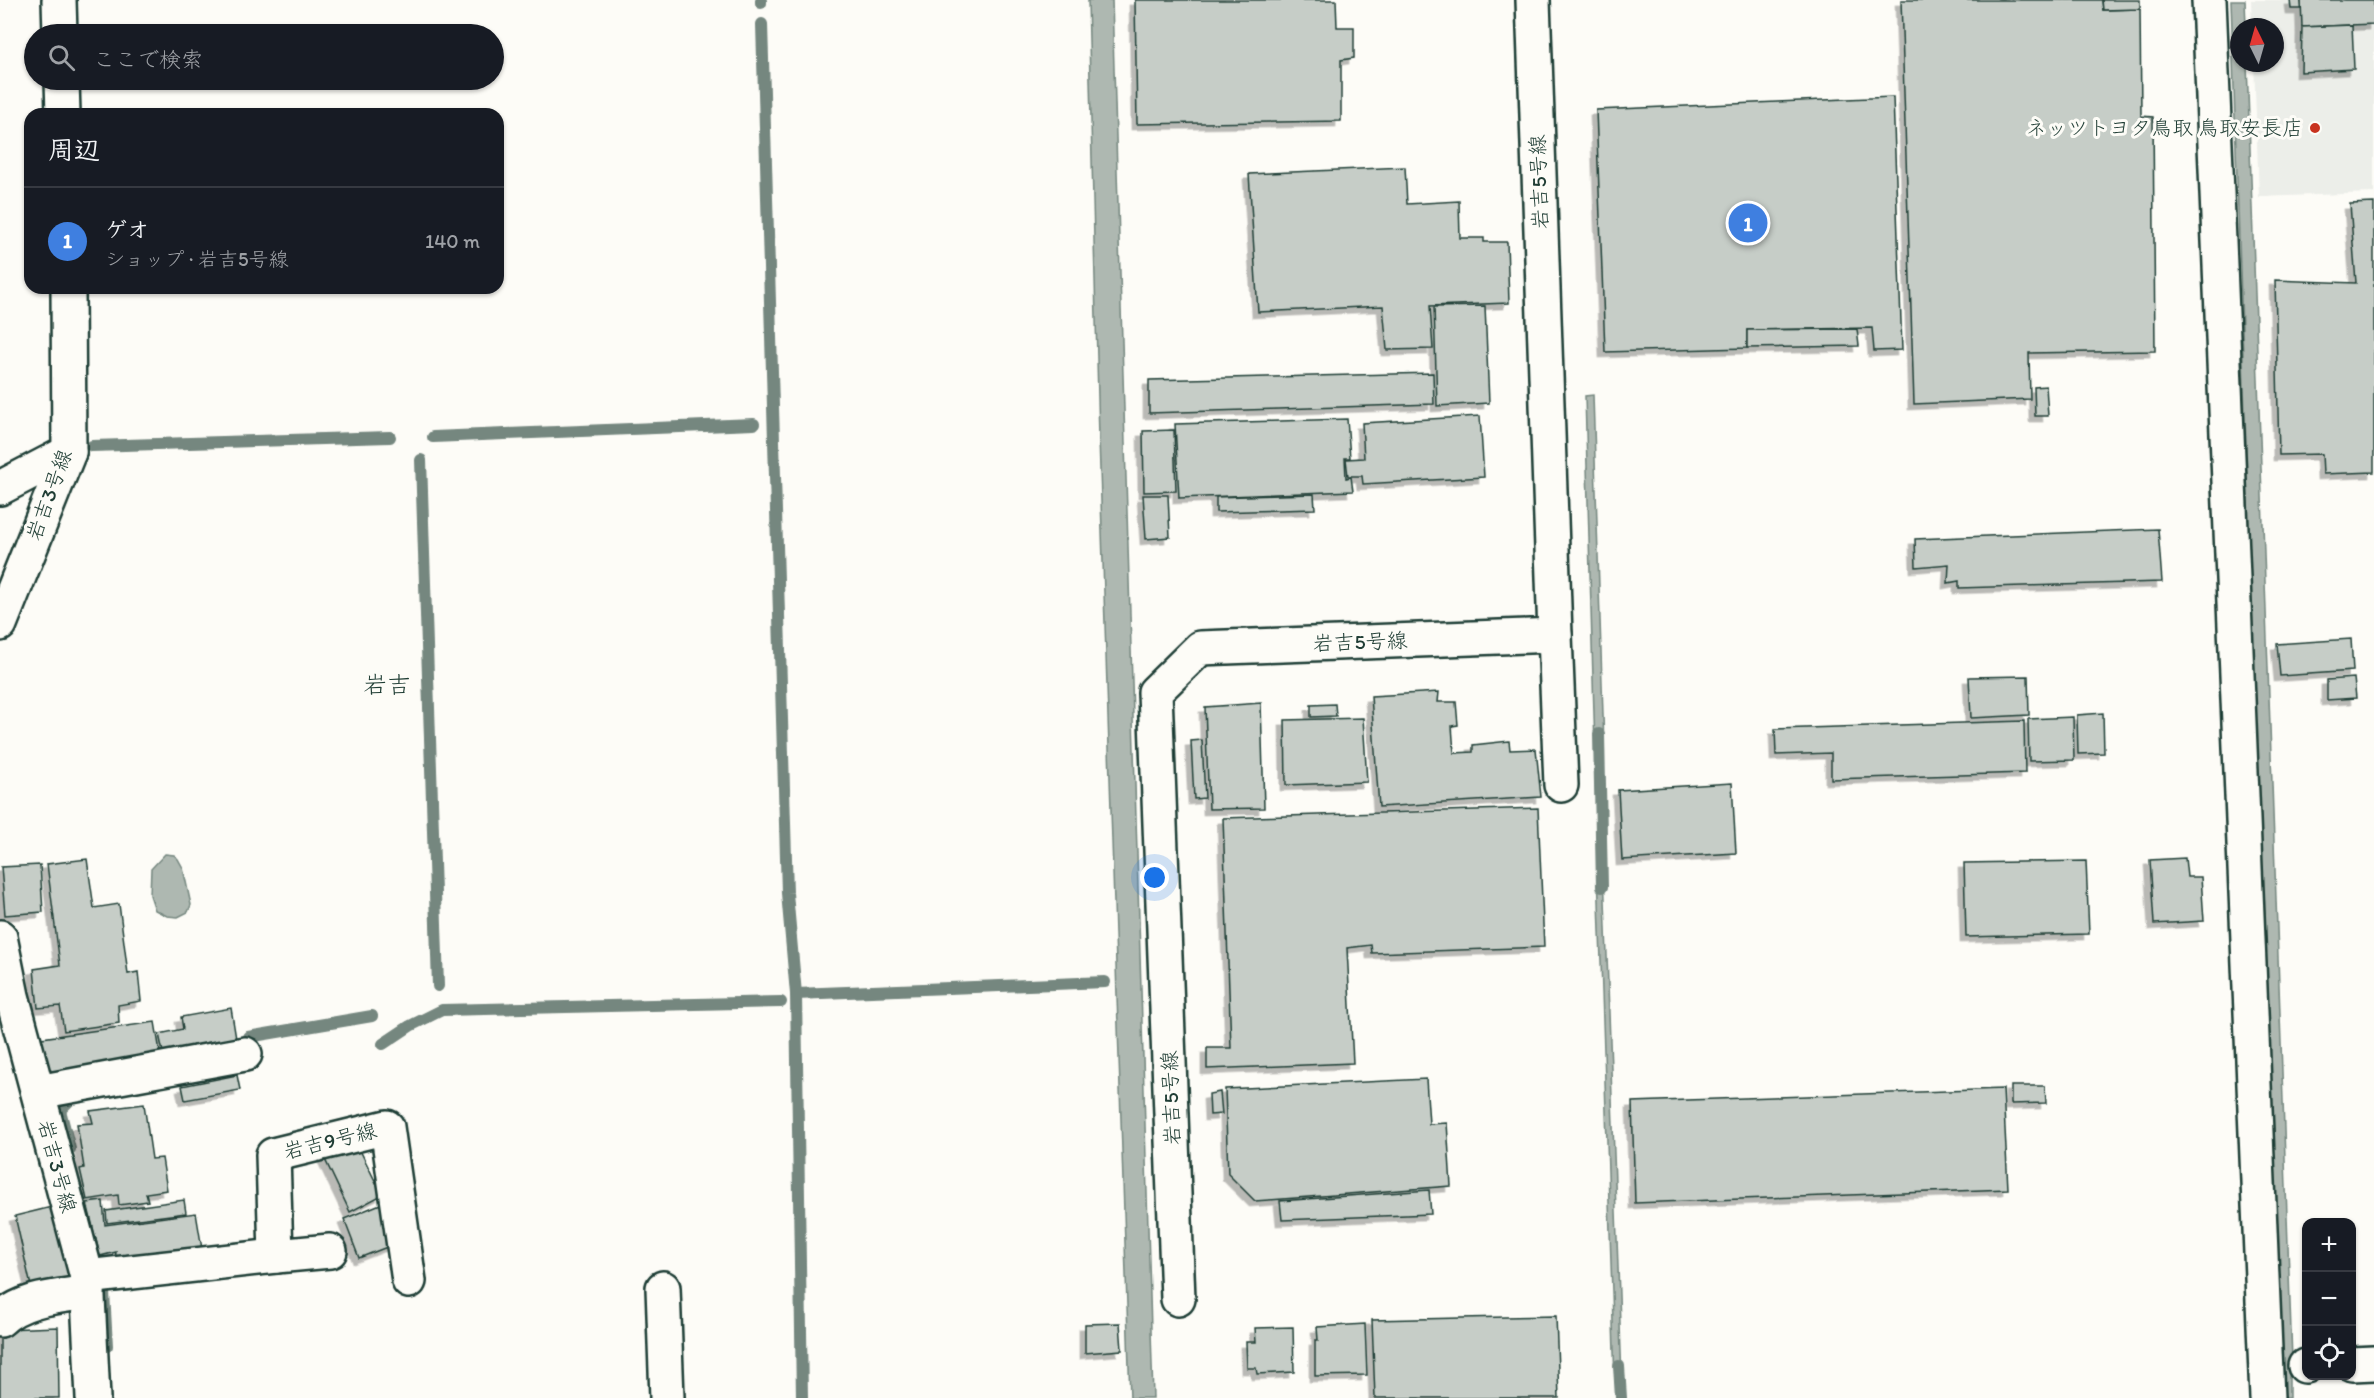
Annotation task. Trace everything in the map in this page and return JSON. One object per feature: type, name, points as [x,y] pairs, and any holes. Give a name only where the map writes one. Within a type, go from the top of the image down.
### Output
[{"type":"street","points":[[59,0],[60,24]]},
{"type":"street","name":"岩吉5号線","points":[[1178,1299],[1155,692],[1200,648],[1556,634],[1533,0]]},
{"type":"street","points":[[2209,0],[2267,1398]]},
{"type":"street","points":[[62,90],[63,108]]},
{"type":"street","name":"岩吉3号線","points":[[0,624],[69,452],[68,294]]},
{"type":"street","points":[[0,488],[69,452]]},
{"type":"street","points":[[1556,634],[1561,785]]},
{"type":"street","name":"岩吉3号線","points":[[0,937],[6,995],[38,1092],[88,1285],[93,1398]]},
{"type":"street","points":[[38,1092],[245,1054]]},
{"type":"street","name":"岩吉9号線","points":[[276,1256],[273,1155],[387,1127],[409,1281]]},
{"type":"street","points":[[0,1320],[11,1310],[88,1285],[276,1256],[330,1251]]},
{"type":"street","points":[[663,1287],[667,1398]]},
{"type":"street","points":[[2356,1364],[2374,1363]]},
{"type":"shaded area","points":[[1088,0],[1112,0],[1153,1398],[1130,1398],[1099,438]]},
{"type":"shaded area","points":[[2231,0],[2245,0],[2246,18],[2232,18]]},
{"type":"shaded area","name":"ネッツトヨタ鳥取 鳥取安長店","points":[[2251,0],[2374,0],[2374,193],[2259,197],[2254,72],[2284,72],[2284,18],[2252,18]]},
{"type":"shaded area","points":[[2233,72],[2247,72],[2292,1360],[2289,1398],[2278,1398]]},
{"type":"shaded area","points":[[1593,395],[1604,747],[1595,749],[1585,396]]},
{"type":"shaded area","points":[[165,854],[174,855],[183,868],[191,905],[188,912],[178,917],[167,916],[155,910],[150,895],[151,869]]},
{"type":"shaded area","points":[[1598,871],[1604,871],[1622,1380],[1615,1382]]},
{"type":"building","points":[[1135,0],[1336,0],[1337,27],[1354,27],[1354,58],[1341,60],[1341,121],[1137,124]]},
{"type":"building","points":[[1901,0],[2102,0],[2103,10],[2140,9],[2141,116],[2153,117],[2155,351],[2029,353],[2030,399],[1914,404]]},
{"type":"building","points":[[2102,0],[2140,0],[2140,9],[2103,10]]},
{"type":"building","points":[[2290,0],[2301,0],[2302,9],[2291,9]]},
{"type":"building","points":[[2301,0],[2374,0],[2374,24],[2302,27]]},
{"type":"building","points":[[2352,25],[2354,69],[2301,72],[2302,27]]},
{"type":"building","points":[[1893,97],[1902,350],[1874,351],[1872,328],[1747,330],[1747,348],[1605,352],[1596,110]]},
{"type":"building","points":[[1405,167],[1407,204],[1459,201],[1460,238],[1484,238],[1484,242],[1507,242],[1509,303],[1430,306],[1433,349],[1387,350],[1383,306],[1258,312],[1249,174]]},
{"type":"building","points":[[2374,203],[2374,472],[2323,474],[2322,454],[2279,455],[2275,280],[2356,283],[2350,204]]},
{"type":"building","points":[[1485,306],[1489,403],[1437,406],[1434,307]]},
{"type":"building","points":[[1857,329],[1859,346],[1747,348],[1747,330]]},
{"type":"building","points":[[1433,373],[1434,404],[1149,413],[1149,380]]},
{"type":"building","points":[[2046,386],[2048,416],[2035,416],[2034,387]]},
{"type":"building","points":[[1480,416],[1484,477],[1363,484],[1362,476],[1348,476],[1346,459],[1364,458],[1362,423]]},
{"type":"building","points":[[1347,419],[1350,458],[1345,458],[1346,478],[1351,477],[1353,491],[1179,498],[1175,424]]},
{"type":"building","points":[[1174,430],[1176,491],[1144,492],[1143,431]]},
{"type":"building","points":[[1314,494],[1315,509],[1216,512],[1216,497]]},
{"type":"building","points":[[1143,495],[1168,495],[1170,537],[1146,539]]},
{"type":"building","points":[[2158,529],[2162,582],[1959,588],[1959,581],[1948,583],[1949,564],[1916,567],[1915,539]]},
{"type":"building","points":[[2351,639],[2353,671],[2280,676],[2277,644]]},
{"type":"building","points":[[2028,676],[2029,715],[1971,718],[1969,677]]},
{"type":"building","points":[[2354,678],[2356,698],[2327,700],[2327,680]]},
{"type":"building","points":[[1439,692],[1438,702],[1456,702],[1458,725],[1452,726],[1454,753],[1473,752],[1473,745],[1509,741],[1510,750],[1536,749],[1541,797],[1379,807],[1371,696]]},
{"type":"building","points":[[1261,703],[1264,808],[1209,809],[1205,707]]},
{"type":"building","points":[[1335,704],[1336,716],[1311,717],[1311,705]]},
{"type":"building","points":[[2103,713],[2104,753],[2078,754],[2077,715]]},
{"type":"building","points":[[2073,717],[2074,760],[2029,761],[2028,719]]},
{"type":"building","points":[[1363,718],[1367,782],[1286,785],[1285,720]]},
{"type":"building","points":[[2024,721],[2025,773],[1831,779],[1831,753],[1776,755],[1775,729]]},
{"type":"building","points":[[1202,740],[1205,798],[1194,799],[1191,741]]},
{"type":"building","points":[[1732,783],[1736,853],[1622,860],[1618,790]]},
{"type":"building","points":[[1538,808],[1544,947],[1372,953],[1371,945],[1347,948],[1353,1063],[1207,1069],[1207,1048],[1231,1048],[1223,818]]},
{"type":"building","points":[[2185,858],[2187,877],[2201,877],[2204,921],[2154,924],[2150,860]]},
{"type":"building","points":[[87,859],[94,908],[119,904],[128,974],[138,972],[141,1001],[118,1005],[119,1023],[64,1031],[60,1006],[38,1008],[34,969],[60,965],[47,864]]},
{"type":"building","points":[[2086,861],[2089,934],[1966,937],[1964,863]]},
{"type":"building","points":[[40,865],[43,912],[5,915],[1,867]]},
{"type":"building","points":[[231,1008],[237,1045],[164,1057],[159,1034],[183,1029],[181,1017]]},
{"type":"building","points":[[155,1022],[161,1058],[47,1076],[42,1038]]},
{"type":"building","points":[[237,1075],[240,1090],[185,1100],[182,1086]]},
{"type":"building","points":[[1426,1079],[1429,1124],[1447,1123],[1451,1186],[1255,1201],[1228,1174],[1225,1089]]},
{"type":"building","points":[[2011,1086],[2045,1086],[2046,1103],[2011,1104]]},
{"type":"building","points":[[2003,1089],[2008,1189],[1635,1203],[1632,1102]]},
{"type":"building","points":[[1220,1092],[1222,1114],[1210,1115],[1209,1094]]},
{"type":"building","points":[[144,1104],[152,1159],[162,1158],[167,1190],[146,1193],[148,1201],[119,1205],[118,1195],[87,1200],[80,1169],[84,1168],[77,1124],[93,1123],[90,1111]]},
{"type":"building","points":[[353,1136],[382,1195],[350,1212],[321,1151]]},
{"type":"building","points":[[1429,1190],[1431,1214],[1282,1220],[1280,1201]]},
{"type":"building","points":[[184,1200],[186,1213],[107,1223],[106,1211]]},
{"type":"building","points":[[390,1200],[405,1240],[359,1258],[344,1219]]},
{"type":"building","points":[[103,1201],[105,1225],[196,1213],[202,1249],[115,1260],[116,1252],[100,1256],[87,1203]]},
{"type":"building","points":[[56,1206],[75,1285],[33,1295],[15,1216]]},
{"type":"building","points":[[1556,1316],[1559,1398],[1375,1398],[1372,1320]]},
{"type":"building","points":[[1120,1323],[1122,1350],[1085,1353],[1085,1324]]},
{"type":"building","points":[[1365,1324],[1367,1375],[1315,1376],[1317,1327]]},
{"type":"building","points":[[58,1327],[59,1398],[0,1398],[0,1338],[3,1338],[4,1329]]},
{"type":"building","points":[[1293,1327],[1294,1372],[1257,1374],[1256,1368],[1247,1368],[1246,1342],[1256,1342],[1255,1328]]},
{"type":"waterway","points":[[762,24],[787,893],[796,994],[802,1398]]},
{"type":"waterway","points":[[433,437],[754,424]]},
{"type":"waterway","points":[[92,446],[390,437]]},
{"type":"waterway","points":[[421,460],[438,986]]},
{"type":"waterway","points":[[1599,734],[1602,887]]},
{"type":"waterway","points":[[796,994],[1105,982]]},
{"type":"waterway","points":[[383,1044],[410,1026],[442,1010],[781,1002]]},
{"type":"waterway","points":[[248,1037],[372,1016]]},
{"type":"waterway","points":[[70,1149],[60,1110],[73,1097],[81,1096]]},
{"type":"waterway","points":[[104,1292],[107,1346]]},
{"type":"waterway","points":[[1619,1366],[1621,1398]]},
{"type":"place","name":"ネッツトヨタ鳥取 鳥取安長店","points":[[2315,128]]},
{"type":"place","name":"ゲオ","points":[[1748,223]]},
{"type":"district","name":"岩吉","points":[[387,685]]}]
